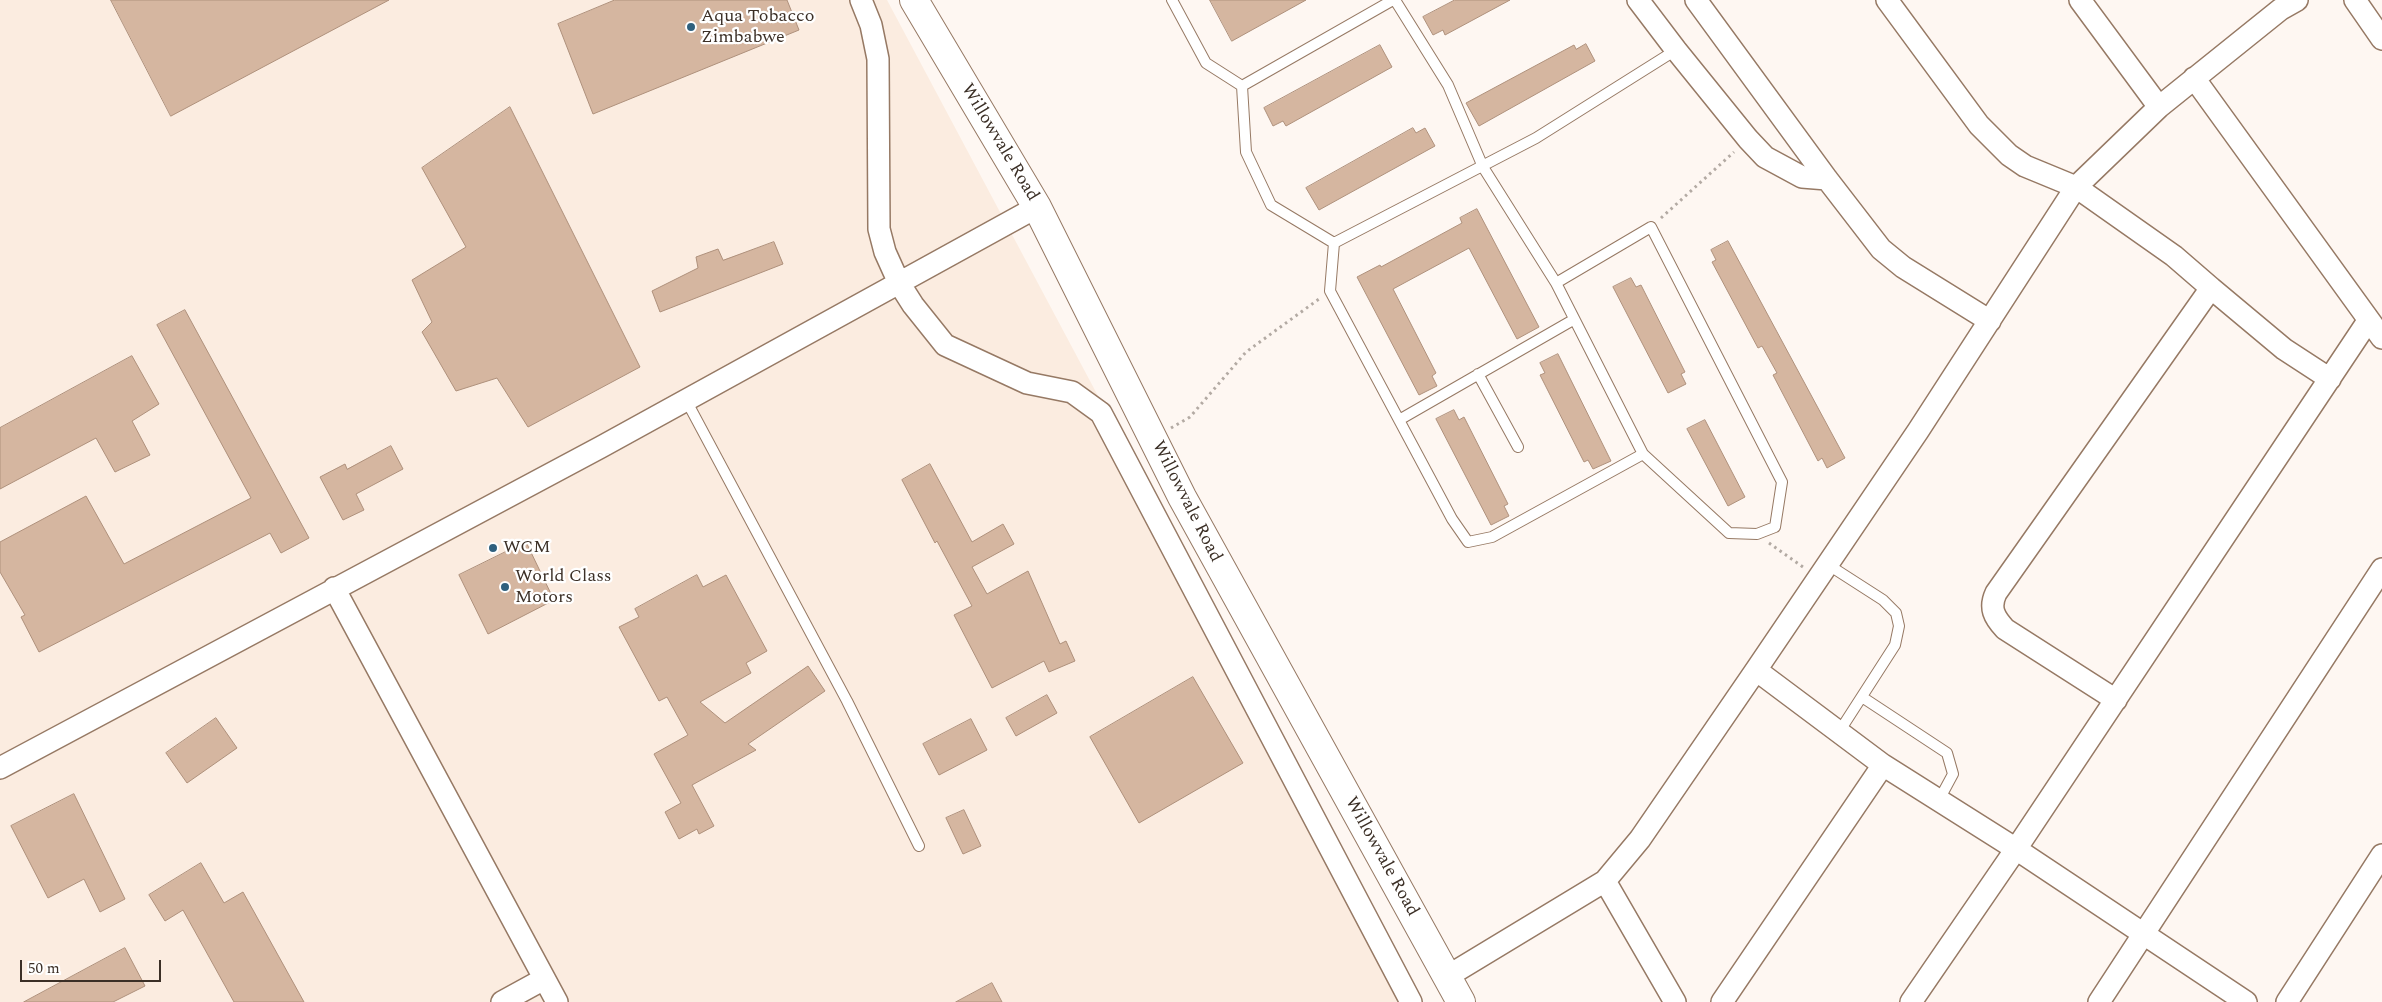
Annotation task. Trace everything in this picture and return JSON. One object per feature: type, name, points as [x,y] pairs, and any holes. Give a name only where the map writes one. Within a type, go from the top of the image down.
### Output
[{"type":"main road","name":"Willowvale Road","points":[[914,0],[1037,207],[1182,497],[1461,1002]]},
{"type":"street","points":[[861,0],[870,25],[878,59],[879,229],[885,252],[899,283],[913,305],[945,345],[1027,383],[1072,392],[1101,413],[1411,1002]]},
{"type":"street","points":[[1638,0],[1748,139],[1765,156],[1789,172],[1802,177],[1827,179]]},
{"type":"street","points":[[1696,0],[1827,179],[1894,260],[1990,321]]},
{"type":"street","points":[[1887,0],[1979,125],[2017,162],[2041,174],[2076,187],[2174,256],[2284,350],[2330,379]]},
{"type":"street","points":[[2080,0],[2159,107]]},
{"type":"street","points":[[2354,0],[2382,39]]},
{"type":"street","points":[[1448,976],[1604,881],[1640,839],[1756,670],[1990,321],[2076,187],[2159,107],[2284,3]]},
{"type":"street","points":[[2194,78],[2382,338]]},
{"type":"street","points":[[0,768],[686,400],[1037,207]]},
{"type":"street","points":[[2116,700],[2005,629],[1995,618],[1992,600],[2211,288]]},
{"type":"street","points":[[1911,1002],[2116,700],[2368,321]]},
{"type":"street","points":[[2099,1002],[2145,936],[2382,569]]},
{"type":"street","points":[[334,588],[557,1002]]},
{"type":"street","points":[[1756,670],[1883,765],[2016,849],[2246,1002]]},
{"type":"street","points":[[1722,1002],[1883,765]]},
{"type":"street","points":[[2287,1002],[2382,855]]},
{"type":"street","points":[[1604,881],[1676,1002]]},
{"type":"street","points":[[502,1002],[544,980]]},
{"type":"lane","points":[[1172,0],[1206,63],[1242,86]]},
{"type":"lane","points":[[1242,86],[1394,0],[1448,85],[1483,166],[1556,283],[1572,320],[1642,454],[1729,533],[1757,534],[1775,527],[1782,482],[1652,227],[1556,283]]},
{"type":"lane","points":[[1334,243],[1536,138],[1676,50]]},
{"type":"lane","points":[[1242,86],[1246,152],[1271,205],[1334,243]]},
{"type":"lane","points":[[1334,243],[1330,291],[1452,519],[1468,542],[1492,537],[1642,454]]},
{"type":"lane","points":[[1399,420],[1572,320]]},
{"type":"lane","points":[[1478,374],[1518,447]]},
{"type":"lane","points":[[686,400],[852,709],[919,846]]},
{"type":"lane","points":[[1822,571],[1883,600],[1896,613],[1899,626],[1894,645],[1840,732]]},
{"type":"lane","points":[[1862,697],[1947,753],[1953,774],[1939,800]]},
{"type":"path","points":[[1652,227],[1748,139]]},
{"type":"path","points":[[1153,438],[1190,417],[1246,352],[1330,291]]},
{"type":"path","points":[[1757,534],[1822,571]]},
{"type":"shaded area","points":[[0,0],[887,0],[1421,1002],[0,1002]]},
{"type":"building","points":[[111,0],[389,0],[171,116]]},
{"type":"building","points":[[615,0],[787,0],[799,30],[593,114],[558,24]]},
{"type":"building","points":[[1210,0],[1306,0],[1232,41]]},
{"type":"building","points":[[1455,0],[1510,0],[1445,35],[1443,30],[1433,35],[1423,17]]},
{"type":"building","points":[[1586,44],[1595,61],[1479,126],[1466,103],[1574,45],[1576,49]]},
{"type":"building","points":[[1380,45],[1392,67],[1286,126],[1283,121],[1273,126],[1264,108]]},
{"type":"building","points":[[510,107],[640,367],[528,427],[497,378],[456,391],[422,332],[432,322],[412,280],[466,247],[422,168]]},
{"type":"building","points":[[1413,128],[1416,133],[1425,128],[1435,146],[1319,210],[1306,188]]},
{"type":"building","points":[[1477,209],[1539,327],[1517,339],[1469,248],[1393,289],[1436,373],[1432,376],[1437,386],[1419,395],[1357,277],[1380,265],[1381,267],[1462,223],[1460,218]]},
{"type":"building","points":[[1728,241],[1845,458],[1827,468],[1822,458],[1818,461],[1773,375],[1777,373],[1762,346],[1758,348],[1712,262],[1716,260],[1711,250]]},
{"type":"building","points":[[774,242],[783,264],[660,312],[652,291],[698,268],[696,257],[718,249],[723,260]]},
{"type":"building","points":[[1631,278],[1636,287],[1641,285],[1685,372],[1681,374],[1686,384],[1668,393],[1613,287]]},
{"type":"building","points":[[185,310],[309,538],[281,553],[270,533],[39,652],[21,617],[25,615],[0,572],[0,542],[86,496],[124,564],[251,498],[157,325]]},
{"type":"building","points":[[1558,354],[1611,461],[1593,469],[1588,460],[1584,462],[1540,375],[1545,373],[1540,363]]},
{"type":"building","points":[[132,356],[159,404],[132,421],[150,455],[115,472],[96,438],[0,489],[0,428]]},
{"type":"building","points":[[1454,410],[1459,420],[1464,417],[1508,504],[1504,506],[1509,516],[1491,525],[1436,419]]},
{"type":"building","points":[[1705,420],[1745,497],[1728,506],[1687,429]]},
{"type":"building","points":[[391,446],[403,469],[356,494],[364,510],[343,520],[320,477],[345,464],[347,469]]},
{"type":"building","points":[[930,464],[972,542],[1003,524],[1014,544],[972,567],[987,594],[1028,571],[1060,644],[1066,641],[1075,661],[1049,672],[1044,661],[992,688],[954,615],[972,606],[937,541],[935,543],[902,480]]},
{"type":"building","points":[[526,542],[554,600],[488,634],[459,575]]},
{"type":"building","points":[[697,575],[703,587],[726,575],[767,651],[746,663],[751,673],[700,702],[725,723],[808,666],[825,691],[748,744],[756,750],[692,785],[714,826],[699,834],[697,829],[679,839],[665,812],[681,803],[654,754],[688,735],[667,697],[659,701],[619,627],[639,617],[635,609]]},
{"type":"building","points":[[1193,677],[1243,763],[1139,823],[1090,737]]},
{"type":"building","points":[[1047,695],[1057,713],[1016,736],[1006,718]]},
{"type":"building","points":[[216,718],[237,748],[187,783],[166,753]]},
{"type":"building","points":[[971,719],[987,750],[939,775],[923,744]]},
{"type":"building","points":[[74,794],[125,899],[100,912],[84,879],[48,898],[11,826]]},
{"type":"building","points":[[964,810],[981,846],[963,854],[946,818]]},
{"type":"building","points":[[201,863],[224,903],[243,892],[304,1002],[234,1002],[183,910],[165,921],[149,895]]},
{"type":"building","points":[[125,948],[145,986],[113,1002],[24,1002]]},
{"type":"building","points":[[992,983],[1002,1002],[956,1002]]},
{"type":"place","name":"Aqua Tobacco Zimbabwe","points":[[691,27]]},
{"type":"place","name":"WCM","points":[[493,548]]},
{"type":"place","name":"World Class Motors","points":[[505,587]]}]
